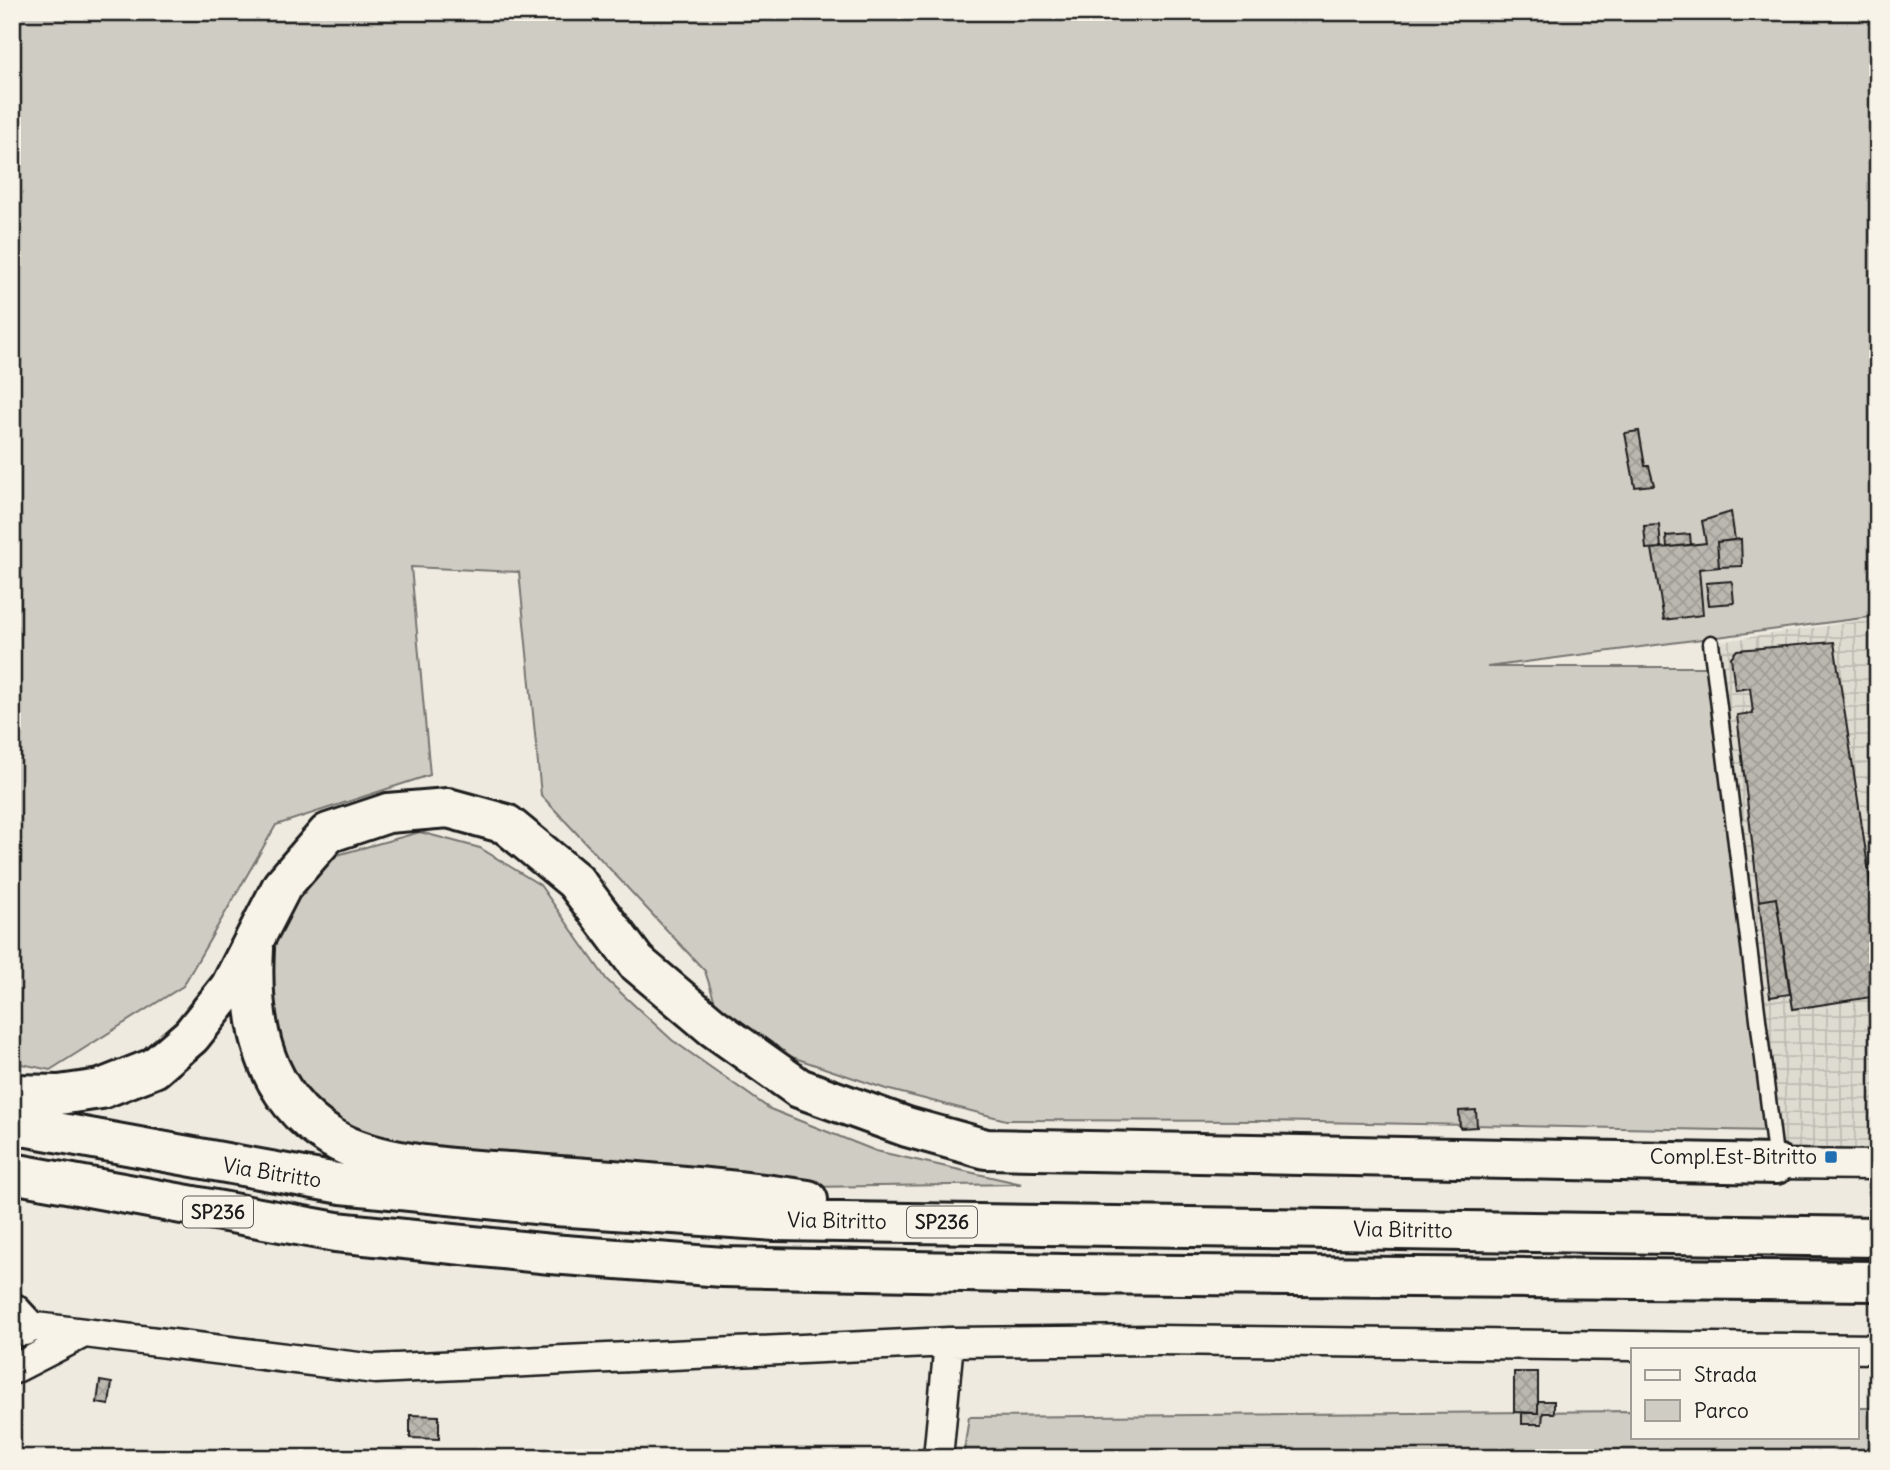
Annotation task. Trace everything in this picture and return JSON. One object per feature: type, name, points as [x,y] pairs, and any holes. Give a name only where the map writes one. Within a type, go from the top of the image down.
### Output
[{"type":"highway","points":[[12,1094],[59,1096],[101,1089],[154,1068],[191,1036],[230,988],[282,886],[328,833],[388,813],[448,808],[506,824],[575,881],[636,962],[713,1027],[799,1088],[906,1127],[986,1149],[1776,1164]]},
{"type":"highway","points":[[255,936],[253,981],[256,1030],[272,1074],[296,1110],[332,1138],[373,1156],[471,1169],[754,1192],[952,1223]]},
{"type":"highway","name":"Via Bitritto","points":[[12,1124],[342,1184],[555,1206],[775,1221],[1878,1237]]},
{"type":"highway","name":"SP236","points":[[12,1173],[254,1219],[425,1241],[723,1267],[1063,1274],[1878,1281]]},
{"type":"highway","points":[[12,1201],[57,1203],[256,1240],[356,1244],[425,1241]]},
{"type":"street","points":[[1776,1164],[1878,1165]]},
{"type":"street","points":[[16,1321],[375,1369],[949,1342],[1157,1340],[1798,1348]]},
{"type":"street","points":[[12,1370],[85,1332]]},
{"type":"street","points":[[938,1458],[949,1342]]},
{"type":"street","points":[[1858,1349],[1878,1349]]},
{"type":"lane","points":[[1710,643],[1776,1164]]},
{"type":"shaded area","points":[[1878,618],[1878,1165],[1776,1164],[1711,643]]},
{"type":"green space","points":[[12,12],[1878,12],[1878,616],[1487,667],[1713,667],[1772,1131],[1263,1121],[1006,1120],[886,1089],[792,1057],[720,1018],[705,971],[541,795],[519,572],[411,567],[430,775],[276,825],[183,986],[50,1070],[12,1062]]},
{"type":"green space","points":[[420,832],[480,848],[540,885],[607,980],[672,1040],[770,1109],[876,1151],[1022,1184],[806,1187],[332,1138],[256,1030],[282,886],[337,855]]},
{"type":"green space","points":[[1858,1408],[1878,1408],[1878,1458],[963,1458],[969,1417],[1631,1411],[1631,1438],[1858,1438]]},
{"type":"building","points":[[1639,431],[1645,466],[1649,466],[1654,485],[1635,487],[1625,433]]},
{"type":"building","points":[[1731,512],[1735,540],[1717,542],[1719,567],[1699,569],[1703,615],[1664,620],[1652,549],[1706,543],[1702,521]]},
{"type":"building","points":[[1659,525],[1661,548],[1646,549],[1644,526]]},
{"type":"building","points":[[1690,534],[1691,545],[1667,547],[1666,536]]},
{"type":"building","points":[[1741,539],[1742,566],[1719,567],[1717,542]]},
{"type":"building","points":[[1732,581],[1734,603],[1709,605],[1706,583]]},
{"type":"building","points":[[1834,642],[1878,932],[1878,996],[1793,1009],[1776,898],[1759,901],[1737,715],[1753,713],[1750,688],[1735,690],[1731,657],[1737,650]]},
{"type":"building","points":[[1776,898],[1790,994],[1770,997],[1759,901]]},
{"type":"building","points":[[1476,1110],[1477,1127],[1460,1128],[1459,1111]]},
{"type":"building","points":[[1514,1372],[1538,1372],[1538,1413],[1514,1412]]},
{"type":"building","points":[[100,1381],[112,1383],[109,1405],[97,1403]]},
{"type":"building","points":[[1538,1401],[1554,1401],[1554,1413],[1543,1413],[1542,1424],[1522,1424],[1522,1413],[1538,1413]]},
{"type":"building","points":[[410,1415],[439,1416],[439,1439],[410,1438]]},
{"type":"place","name":"Compl.Est-Bitritto","points":[[1831,1157]]}]
